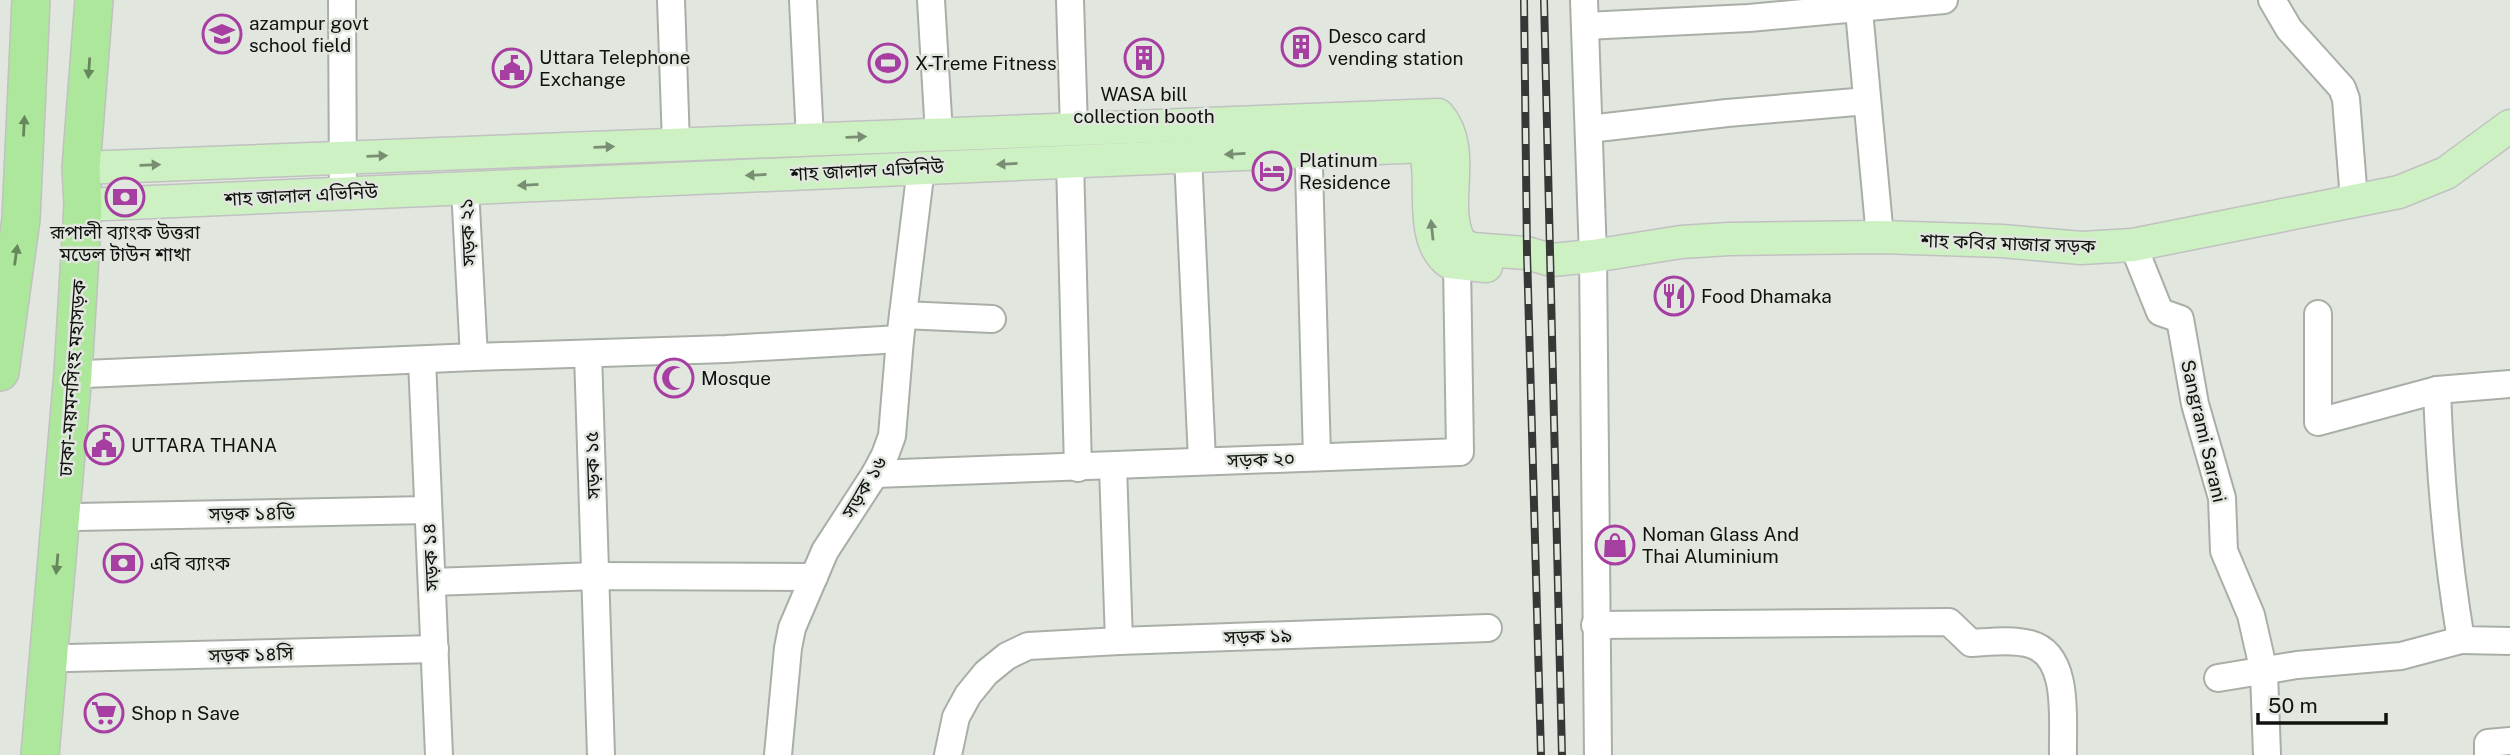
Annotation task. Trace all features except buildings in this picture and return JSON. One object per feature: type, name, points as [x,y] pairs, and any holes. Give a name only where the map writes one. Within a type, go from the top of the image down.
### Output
[{"type":"highway","points":[[0,372],[11,169],[31,0]]},
{"type":"highway","name":"ঢাকা-ময়মনসিংহ মহাসড়ক","points":[[40,755],[73,373],[83,205],[82,168],[94,0]]},
{"type":"main road","name":"শাহ জালাল এভিনিউ","points":[[82,168],[1438,114],[1450,132],[1453,153],[1454,228],[1461,244],[1472,249],[1539,256]]},
{"type":"main road","name":"শাহ কবির মাজার সড়ক","points":[[1539,256],[1592,256],[1728,239],[1880,237],[2002,241],[2081,248],[2133,245],[2399,192],[2446,173],[2510,126]]},
{"type":"main road","name":"শাহ জালাল এভিনিউ","points":[[83,205],[1425,146],[1429,158],[1433,239],[1442,257],[1457,264]]},
{"type":"main road","points":[[1457,264],[1528,268],[1539,256]]},
{"type":"street","points":[[342,0],[343,194]]},
{"type":"street","points":[[671,0],[676,144]]},
{"type":"street","points":[[803,0],[810,139]]},
{"type":"street","points":[[931,0],[939,134]]},
{"type":"street","points":[[1070,0],[1074,129]]},
{"type":"street","points":[[1598,755],[1592,256],[1584,13],[1737,19],[1858,4],[1944,0]]},
{"type":"street","points":[[2272,0],[2289,29],[2342,88],[2346,99],[2354,200]]},
{"type":"street","points":[[1858,4],[1880,237]]},
{"type":"street","points":[[1589,129],[1867,101]]},
{"type":"street","points":[[1308,120],[1317,457]]},
{"type":"street","points":[[1188,156],[1202,460]]},
{"type":"street","points":[[1070,162],[1078,468]]},
{"type":"street","name":"সড়ক ১৬","points":[[778,755],[792,628],[825,551],[885,455],[891,436],[901,327],[921,168]]},
{"type":"street","name":"সড়ক ২১","points":[[465,188],[474,357],[589,354],[992,319]]},
{"type":"street","name":"সড়ক ২১","points":[[85,374],[474,357],[467,227]]},
{"type":"street","name":"Sangrami Sarani","points":[[2133,245],[2161,312],[2180,319],[2195,404],[2222,498],[2224,551],[2252,615],[2264,671],[2267,755]]},
{"type":"street","name":"সড়ক ২০","points":[[874,474],[1460,452],[1457,264]]},
{"type":"street","points":[[2318,314],[2318,422],[2437,390],[2510,384]]},
{"type":"street","name":"সড়ক ১৫","points":[[589,354],[601,755]]},
{"type":"street","name":"সড়ক ১৪","points":[[422,360],[439,755]]},
{"type":"street","points":[[2437,390],[2440,479],[2448,563],[2461,640]]},
{"type":"street","points":[[1113,467],[1119,640]]},
{"type":"street","name":"সড়ক ১৪ডি","points":[[76,517],[428,510]]},
{"type":"street","points":[[432,582],[596,576],[814,577]]},
{"type":"street","points":[[1595,625],[1950,622],[1971,643],[2021,642],[2034,645],[2050,659],[2059,675],[2063,755]]},
{"type":"street","name":"সড়ক ১৯","points":[[947,755],[956,717],[968,695],[986,673],[1007,656],[1028,646],[1119,640],[1488,628]]},
{"type":"street","points":[[2218,678],[2297,665],[2400,656],[2461,640],[2510,641]]},
{"type":"street","name":"সড়ক ১৪সি","points":[[68,659],[435,649]]},
{"type":"street","points":[[2488,755],[2488,743],[2510,741]]},
{"type":"railway","points":[[1524,0],[1527,253],[1541,755]]},
{"type":"railway","points":[[1544,0],[1562,755]]},
{"type":"place","name":"azampur govt school field","points":[[222,34]]},
{"type":"place","name":"Desco card vending station","points":[[1301,47]]},
{"type":"place","name":"WASA bill collection booth","points":[[1144,58]]},
{"type":"place","name":"X-Treme Fitness","points":[[888,63]]},
{"type":"place","name":"Uttara Telephone Exchange","points":[[512,68]]},
{"type":"place","name":"Platinum Residence","points":[[1272,171]]},
{"type":"place","name":"রূপালী ব্যাংক উত্তরা মডেল টাউন শাখা","points":[[125,197]]},
{"type":"place","name":"Food Dhamaka","points":[[1674,296]]},
{"type":"place","name":"Mosque","points":[[674,378]]},
{"type":"place","name":"UTTARA THANA","points":[[104,445]]},
{"type":"place","name":"Noman Glass And Thai Aluminium","points":[[1615,545]]},
{"type":"place","name":"এবি ব্যাংক","points":[[123,563]]},
{"type":"place","name":"Shop n Save","points":[[104,713]]}]
